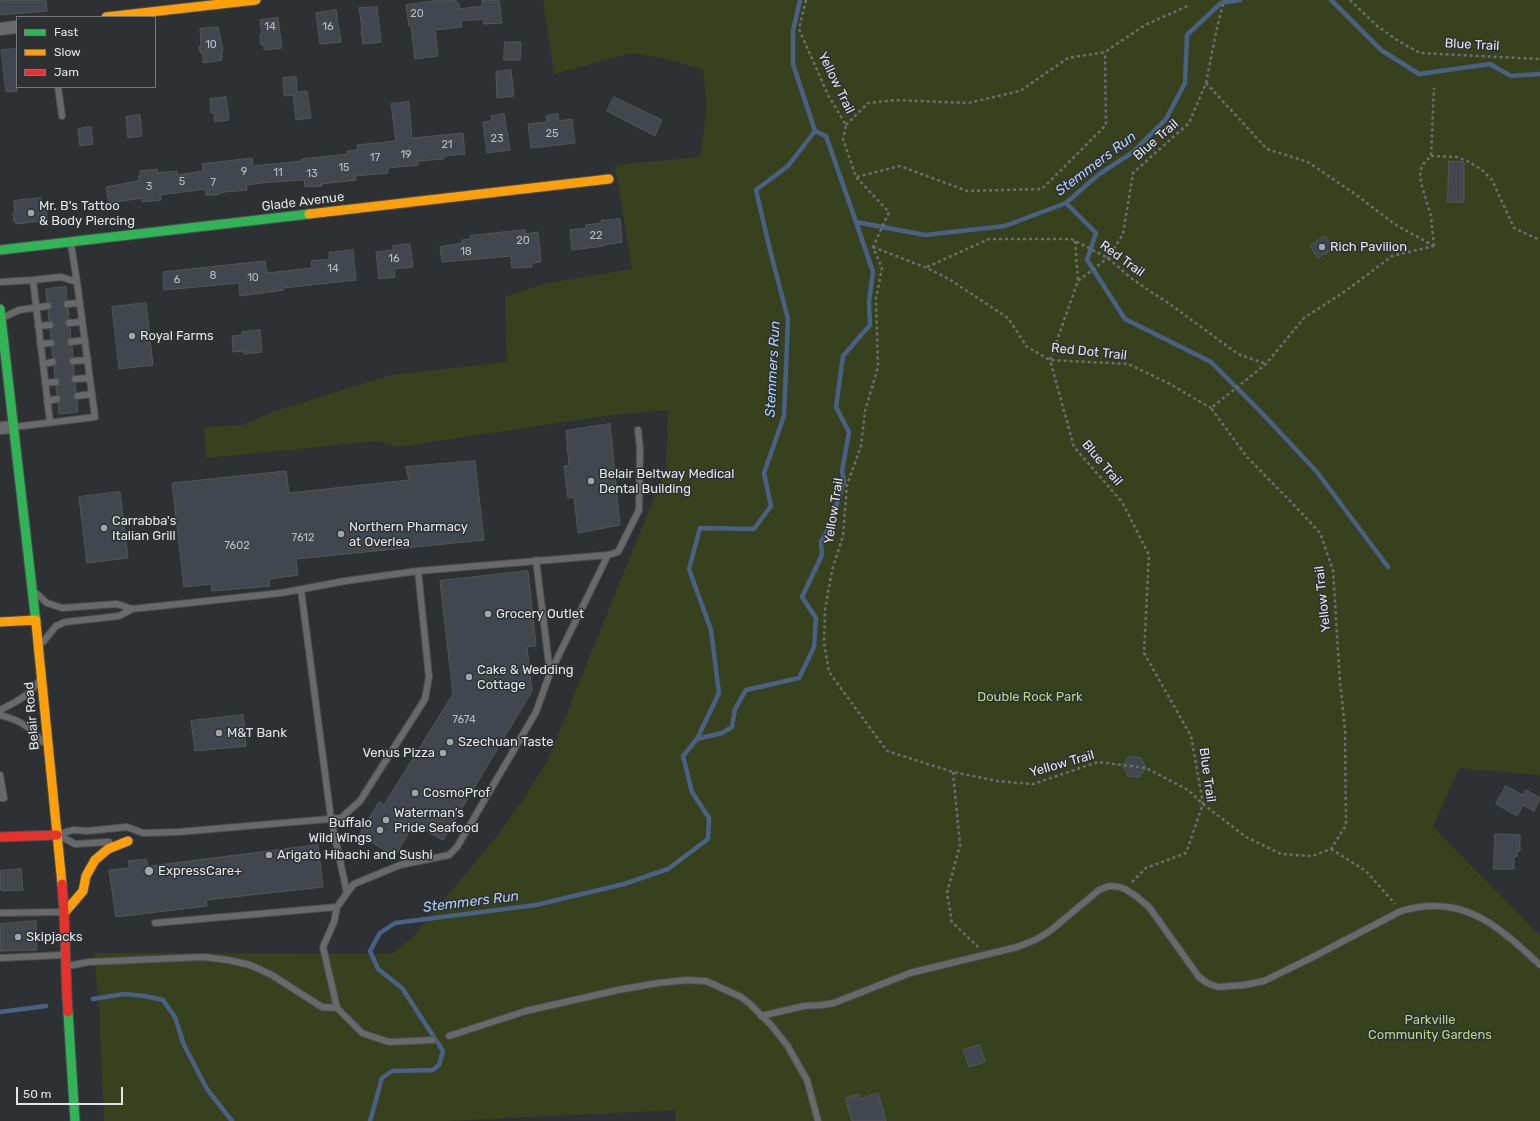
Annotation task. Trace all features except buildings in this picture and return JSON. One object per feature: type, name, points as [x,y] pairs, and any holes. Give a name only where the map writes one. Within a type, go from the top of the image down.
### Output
[{"type":"main road","points":[[115,16],[256,0]]},
{"type":"main road","name":"Glade Avenue","points":[[0,250],[609,179]]},
{"type":"main road","name":"Belair Road","points":[[0,314],[12,427],[33,591],[65,912],[65,967],[75,1121]]},
{"type":"main road","points":[[0,622],[36,620]]},
{"type":"main road","points":[[0,837],[57,835]]},
{"type":"main road","points":[[65,912],[83,891],[86,876],[95,860],[108,850],[128,841]]},
{"type":"street","points":[[0,29],[16,27]]},
{"type":"street","points":[[0,428],[12,427]]},
{"type":"lane","points":[[58,88],[62,116]]},
{"type":"lane","points":[[12,427],[95,417],[77,282],[70,242]]},
{"type":"lane","points":[[0,282],[61,277],[77,282]]},
{"type":"lane","points":[[33,280],[50,422]]},
{"type":"lane","points":[[67,304],[80,303]]},
{"type":"lane","points":[[0,314],[48,306]]},
{"type":"lane","points":[[69,323],[82,322]]},
{"type":"lane","points":[[38,326],[50,325]]},
{"type":"lane","points":[[71,342],[85,340]]},
{"type":"lane","points":[[40,344],[51,343]]},
{"type":"lane","points":[[73,361],[88,360]]},
{"type":"lane","points":[[43,364],[53,362]]},
{"type":"lane","points":[[75,379],[90,378]]},
{"type":"lane","points":[[45,383],[56,382]]},
{"type":"lane","points":[[77,396],[92,394]]},
{"type":"lane","points":[[47,400],[57,399]]},
{"type":"lane","points":[[33,591],[47,603],[62,608],[117,604],[132,608],[281,593],[418,570],[608,555],[618,552],[639,510],[640,448],[638,430]]},
{"type":"lane","points":[[433,1040],[389,1042],[362,1032],[337,1008],[323,947],[334,922],[337,907],[354,884],[400,865],[449,855],[457,847],[536,712],[550,673],[608,555]]},
{"type":"lane","points":[[536,560],[550,673]]},
{"type":"lane","points":[[57,835],[73,830],[87,831],[127,827],[143,833],[178,832],[341,818],[360,801],[424,699],[429,677],[418,570]]},
{"type":"lane","points":[[301,590],[331,819],[347,893]]},
{"type":"lane","points":[[39,647],[56,626],[65,622],[119,616],[132,608]]},
{"type":"lane","points":[[0,710],[14,703],[28,693],[35,686],[42,675]]},
{"type":"lane","points":[[0,715],[20,721],[35,733],[49,749]]},
{"type":"lane","points":[[0,775],[4,798],[0,798]]},
{"type":"lane","points":[[57,835],[75,844],[128,841],[143,833]]},
{"type":"lane","points":[[761,1016],[804,1006],[822,1005],[834,1002],[910,973],[1017,947],[1050,931],[1099,890],[1109,886],[1125,889],[1149,907],[1198,977],[1207,983],[1218,987],[1244,986],[1264,981],[1401,910],[1416,906],[1434,905],[1453,907],[1485,920],[1500,929],[1540,965]]},
{"type":"lane","points":[[156,923],[337,907]]},
{"type":"lane","points":[[0,913],[65,912]]},
{"type":"lane","points":[[0,958],[65,955]]},
{"type":"lane","points":[[65,967],[89,962],[203,957],[228,960],[250,966],[270,974],[322,1007],[337,1008]]},
{"type":"lane","points":[[449,1036],[526,1011],[618,990],[687,980],[706,981],[734,994],[750,1004],[771,1025],[787,1045],[807,1080],[818,1121]]},
{"type":"path","name":"Yellow Trail","points":[[806,0],[799,29],[828,96],[846,125],[843,139],[856,177],[889,212],[873,247],[882,268],[876,300],[878,367],[865,411],[861,446],[847,485],[843,536],[832,570],[825,610],[824,643],[829,672],[887,751],[953,772],[997,781],[1033,784],[1098,762],[1146,768],[1188,790],[1203,804],[1246,837],[1281,854],[1312,856],[1331,849],[1346,825],[1345,729],[1340,682],[1333,570],[1320,533],[1247,457],[1211,408]]},
{"type":"path","name":"Blue Trail","points":[[1078,280],[1108,258],[1123,234],[1133,173],[1189,123],[1206,83],[1216,28],[1224,0]]},
{"type":"path","name":"Blue Trail","points":[[1350,0],[1377,26],[1400,42],[1420,53],[1540,59]]},
{"type":"path","points":[[846,125],[868,103],[896,100],[968,103],[1020,91],[1068,58],[1105,52],[1145,25],[1190,5]]},
{"type":"path","points":[[856,177],[900,166],[967,191],[1042,189],[1106,125],[1105,52]]},
{"type":"path","points":[[1206,83],[1267,149],[1308,162],[1396,225],[1434,246]]},
{"type":"path","points":[[1434,88],[1431,156],[1424,163],[1420,171],[1420,183],[1431,216],[1434,246]]},
{"type":"path","points":[[1431,156],[1457,157],[1482,170],[1492,180],[1514,228],[1540,240]]},
{"type":"path","name":"Red Trail","points":[[927,268],[989,239],[1071,239],[1108,258],[1146,289],[1167,302],[1238,354],[1266,364]]},
{"type":"path","points":[[1050,360],[1078,280],[1075,241]]},
{"type":"path","points":[[1211,408],[1266,364],[1304,318],[1347,290],[1392,256],[1434,246]]},
{"type":"path","name":"Red Dot Trail","points":[[873,247],[927,268],[948,278],[1008,318],[1027,348],[1050,360],[1128,364],[1168,383],[1211,408]]},
{"type":"path","name":"Blue Trail","points":[[1050,360],[1074,447],[1122,502],[1149,555],[1144,653],[1191,736],[1203,804],[1186,853],[1146,868],[1125,889]]},
{"type":"path","points":[[953,772],[960,846],[947,893],[952,922],[987,955]]},
{"type":"path","points":[[1331,849],[1366,871],[1401,910]]},
{"type":"green space","name":"Double Rock Park","points":[[543,0],[1540,0],[1540,775],[1459,768],[1433,827],[1540,936],[1540,1121],[675,1121],[675,1110],[448,1121],[104,1121],[99,1009],[94,953],[392,954],[412,938],[498,835],[547,762],[666,468],[668,410],[611,415],[398,447],[377,441],[206,458],[204,427],[243,425],[272,412],[391,375],[507,362],[505,297],[543,284],[632,269],[615,165],[700,157],[707,107],[703,70],[671,60],[632,53],[554,74]]},
{"type":"waterway","points":[[800,0],[793,31],[793,64],[815,131]]},
{"type":"waterway","name":"Stemmers Run","points":[[815,131],[826,136],[856,222],[925,235],[1005,226],[1066,203],[1098,175],[1133,152],[1166,119],[1185,83],[1187,35],[1221,3],[1240,0]]},
{"type":"waterway","name":"Stemmers Run","points":[[1331,0],[1381,50],[1419,74],[1490,64],[1511,76],[1540,74]]},
{"type":"waterway","name":"Stemmers Run","points":[[370,1121],[382,1078],[392,1071],[433,1070],[439,1065],[443,1051],[402,988],[378,969],[370,951],[380,933],[395,923],[536,905],[624,884],[668,869],[708,839],[709,818],[692,792],[683,756],[697,739],[719,693],[711,630],[689,569],[700,528],[754,529],[771,506],[764,473],[784,416],[788,319],[756,190],[788,166],[815,131]]},
{"type":"waterway","points":[[1066,203],[1096,233],[1087,260],[1125,319],[1211,362],[1260,411],[1317,472],[1388,567]]},
{"type":"waterway","name":"Stemmers Run","points":[[697,739],[722,733],[732,727],[735,709],[746,690],[799,678],[814,647],[816,618],[802,597],[822,555],[821,542],[830,526],[844,481],[842,471],[849,432],[836,407],[843,356],[870,325],[869,302],[873,272],[856,222]]},
{"type":"waterway","name":"Stemmers Run","points":[[93,999],[124,994],[145,996],[163,1000],[175,1017],[184,1045],[207,1089],[232,1121]]},
{"type":"waterway","name":"Stemmers Run","points":[[0,1012],[46,1006]]},
{"type":"traffic: fast","points":[[0,250],[309,214]]},
{"type":"traffic: fast","points":[[0,309],[36,623]]},
{"type":"traffic: fast","points":[[68,1012],[75,1121]]},
{"type":"traffic: slow","points":[[115,16],[256,0]]},
{"type":"traffic: slow","points":[[309,214],[609,179]]},
{"type":"traffic: slow","points":[[0,622],[36,620]]},
{"type":"traffic: slow","points":[[36,623],[62,884]]},
{"type":"traffic: slow","points":[[65,912],[83,891],[86,876],[95,860],[108,849],[128,841]]},
{"type":"traffic: jam","points":[[0,837],[57,835]]},
{"type":"traffic: jam","points":[[62,884],[68,1012]]},
{"type":"place","name":"Mr. B's Tattoo & Body Piercing","points":[[31,213]]},
{"type":"place","name":"Rich Pavilion","points":[[1322,247]]},
{"type":"place","name":"Royal Farms","points":[[132,336]]},
{"type":"place","name":"Belair Beltway Medical Dental Building","points":[[591,481]]},
{"type":"place","name":"Carrabba's Italian Grill","points":[[104,528]]},
{"type":"place","name":"Northern Pharmacy at Overlea","points":[[341,534]]},
{"type":"place","name":"Grocery Outlet","points":[[488,614]]},
{"type":"place","name":"Cake & Wedding Cottage","points":[[469,677]]},
{"type":"place","name":"M&T Bank","points":[[219,733]]},
{"type":"place","name":"Szechuan Taste","points":[[450,742]]},
{"type":"place","name":"Venus Pizza","points":[[443,753]]},
{"type":"place","name":"CosmoProf","points":[[415,793]]},
{"type":"place","name":"Waterman’s Pride Seafood","points":[[386,820]]},
{"type":"place","name":"Buffalo Wild Wings","points":[[380,830]]},
{"type":"place","name":"Arigato Hibachi and Sushi","points":[[269,855]]},
{"type":"place","name":"ExpressCare+","points":[[149,871]]},
{"type":"place","name":"Skipjacks","points":[[18,937]]},
{"type":"park label","name":"Parkville Community Gardens","points":[[1430,1028]]}]
